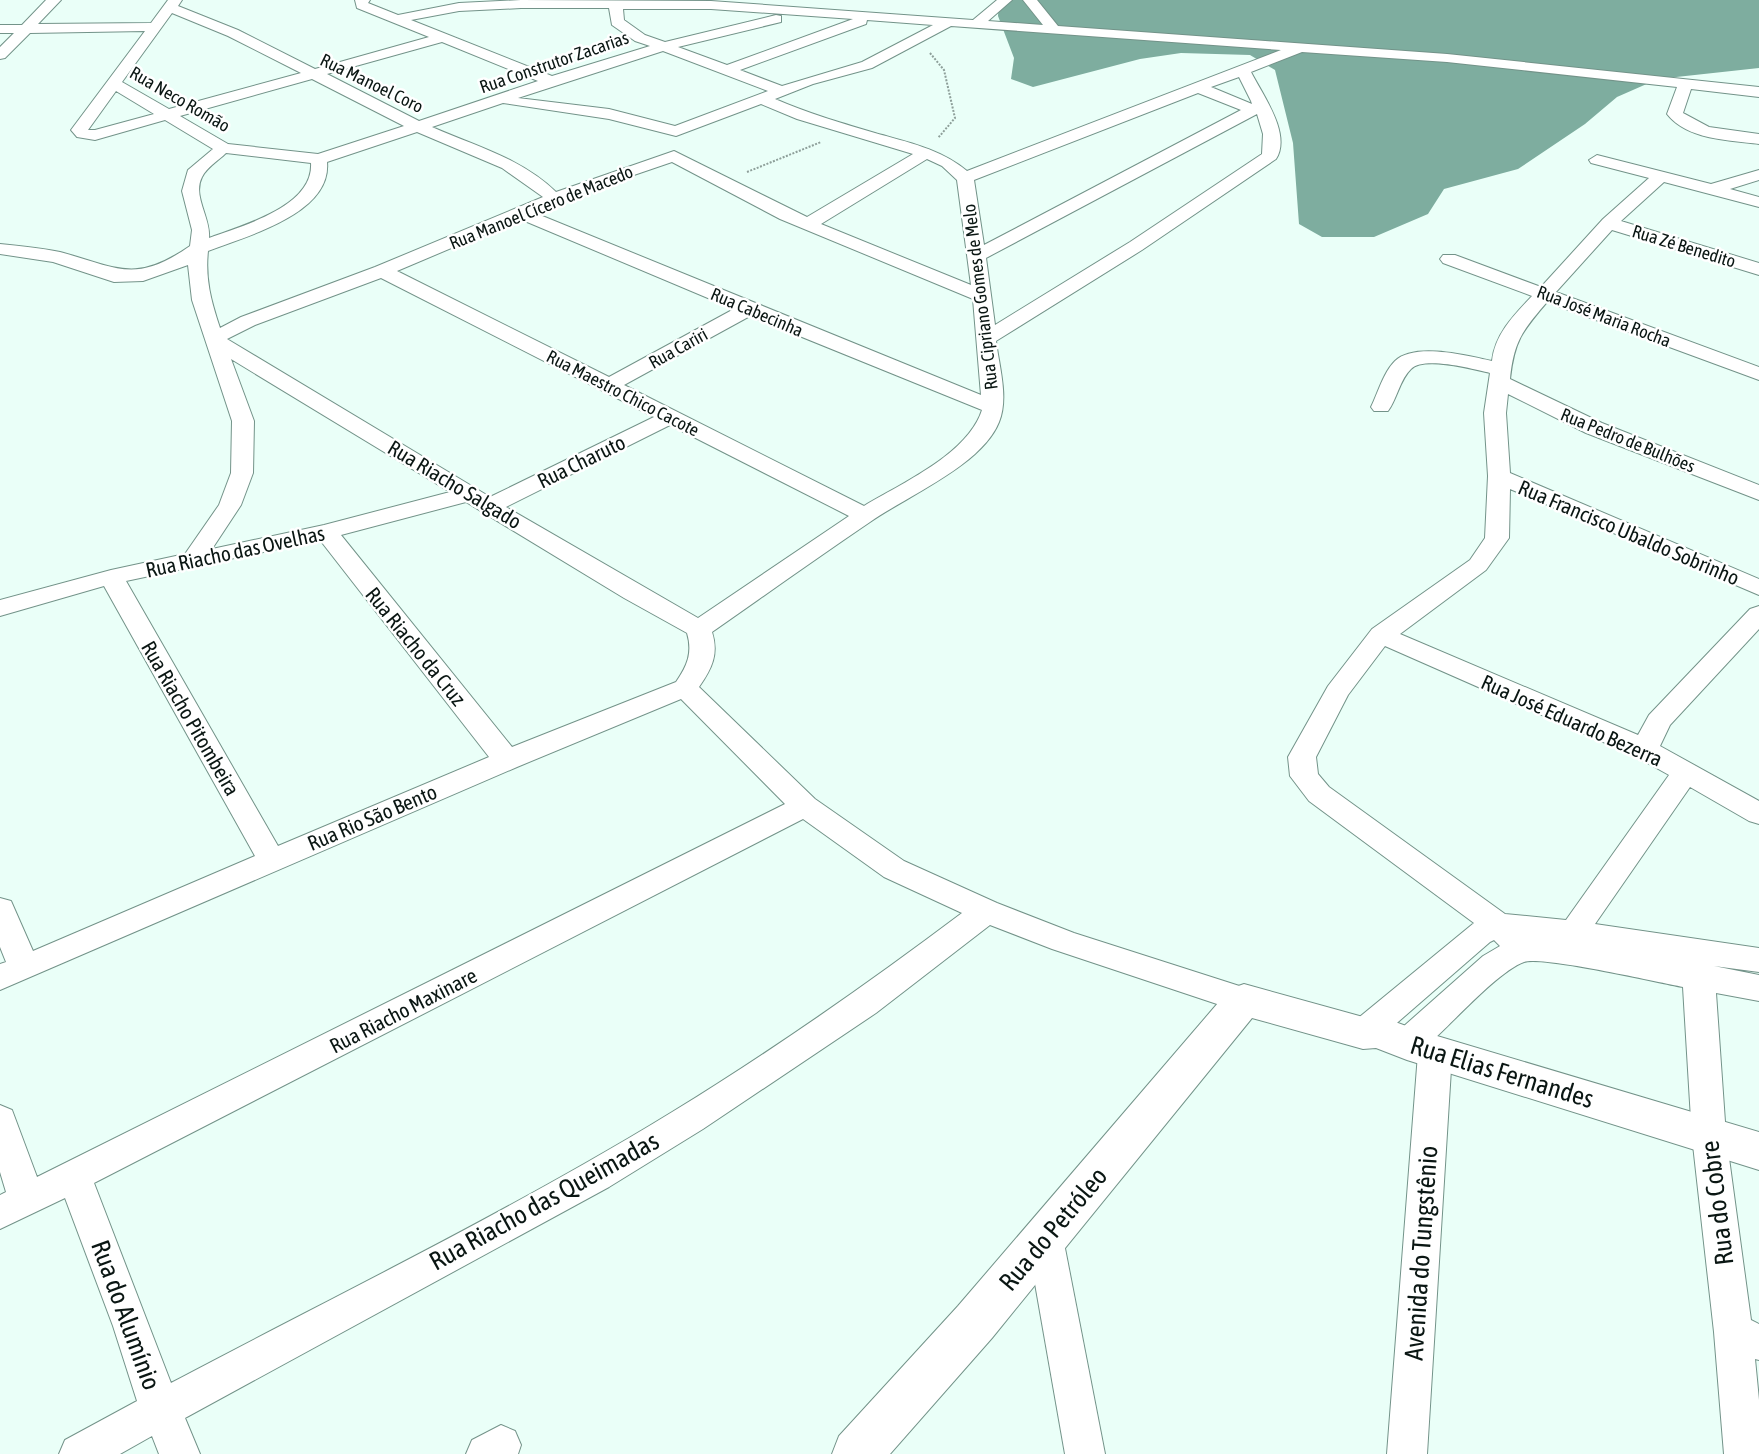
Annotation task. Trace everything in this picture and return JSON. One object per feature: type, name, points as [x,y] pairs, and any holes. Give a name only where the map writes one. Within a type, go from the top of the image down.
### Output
[{"type":"street","points":[[0,55],[54,0]]},
{"type":"street","points":[[363,0],[360,2],[362,5],[400,18],[553,82]]},
{"type":"street","points":[[451,0],[473,6]]},
{"type":"street","points":[[976,24],[1005,0]]},
{"type":"street","points":[[1030,0],[1054,30]]},
{"type":"street","points":[[400,18],[473,6],[561,3],[616,6],[634,3],[711,5],[1447,58],[1686,82],[1759,92]]},
{"type":"street","points":[[172,4],[79,130],[83,134],[94,135],[169,115],[444,37]]},
{"type":"street","name":"Rua Manoel Coro","points":[[172,4],[240,35],[311,75],[420,128],[531,176],[554,198]]},
{"type":"street","points":[[616,6],[616,22],[640,38],[783,91]]},
{"type":"street","name":"Rua Construtor Zacarias","points":[[319,159],[420,128],[661,46],[719,30],[804,13]]},
{"type":"street","points":[[727,70],[869,18]]},
{"type":"street","points":[[499,100],[609,114],[676,131],[808,81],[867,65],[947,23]]},
{"type":"street","points":[[0,29],[154,27]]},
{"type":"street","points":[[965,178],[1300,47]]},
{"type":"street","points":[[987,338],[1136,246],[1270,156],[1273,145],[1269,126],[1257,108],[1243,71]]},
{"type":"street","points":[[1686,82],[1675,114],[1679,119],[1704,130],[1759,139]]},
{"type":"street","name":"Rua Neco Romão","points":[[113,83],[223,148],[265,155],[319,159]]},
{"type":"street","points":[[1197,87],[1257,108]]},
{"type":"street","name":"Rua Cipriano Gomes de Melo","points":[[699,628],[865,515],[954,460],[978,438],[988,424],[993,407],[982,296],[965,178],[948,163],[926,153],[850,130],[762,99]]},
{"type":"street","points":[[976,256],[1257,108]]},
{"type":"street","points":[[676,131],[674,156],[718,183],[808,224],[982,296]]},
{"type":"street","points":[[195,557],[230,505],[242,473],[243,421],[213,339],[196,273],[201,247],[201,230],[190,191],[194,174],[223,148]]},
{"type":"street","points":[[808,224],[926,153]]},
{"type":"street","name":"Rua Manoel Cícero de Macedo","points":[[213,339],[248,321],[382,271],[523,214],[554,198],[674,156]]},
{"type":"street","points":[[0,249],[56,257],[114,276],[142,275],[181,261],[201,247],[281,217],[312,189],[320,173],[319,159]]},
{"type":"street","points":[[1597,160],[1759,202]]},
{"type":"street","points":[[1714,189],[1759,175]]},
{"type":"street","points":[[1521,949],[1499,925],[1319,794],[1304,776],[1302,757],[1337,692],[1381,635],[1478,565],[1497,538],[1500,476],[1495,413],[1503,351],[1516,325],[1543,292],[1609,223],[1660,177]]},
{"type":"street","name":"Rua Cabecinha","points":[[523,214],[664,271],[749,309],[993,407]]},
{"type":"street","name":"Rua Zé Benedito","points":[[1609,223],[1759,269]]},
{"type":"street","name":"Rua José Maria Rocha","points":[[1449,259],[1759,374]]},
{"type":"street","name":"Rua Maestro Chico Cacote","points":[[382,271],[865,515]]},
{"type":"street","name":"Rua Cariri","points":[[608,386],[749,309]]},
{"type":"street","name":"Rua Riacho Salgado","points":[[213,339],[633,592],[699,628]]},
{"type":"street","name":"Rua Pedro de Bulhões","points":[[1382,407],[1404,364],[1413,359],[1434,357],[1500,376],[1594,428],[1759,493]]},
{"type":"street","name":"Rua Charuto","points":[[492,505],[670,417]]},
{"type":"street","name":"Rua Francisco Ubaldo Sobrinho","points":[[1500,476],[1759,588]]},
{"type":"street","name":"Rua Riacho das Ovelhas","points":[[0,608],[111,577],[195,557],[326,532],[470,494]]},
{"type":"street","name":"Rua Riacho da Cruz","points":[[326,532],[507,760]]},
{"type":"street","name":"Rua Riacho Pitombeira","points":[[111,577],[271,860]]},
{"type":"street","points":[[1645,749],[1659,721],[1759,614]]},
{"type":"street","points":[[699,628],[705,647],[702,663],[685,688],[805,806],[894,869],[986,911],[1063,941],[1244,1000]]},
{"type":"street","name":"Rua José Eduardo Bezerra","points":[[1381,635],[1645,749],[1759,814]]},
{"type":"street","name":"Rua Rio São Bento","points":[[12,973],[507,760],[685,688]]},
{"type":"street","points":[[1571,943],[1651,818],[1686,772]]},
{"type":"street","name":"Rua Riacho Maxinare","points":[[13,1206],[805,806]]},
{"type":"street","points":[[0,909],[12,973]]},
{"type":"street","name":"Rua Riacho das Queimadas","points":[[79,1454],[596,1176],[682,1125],[865,1004],[986,911]]},
{"type":"street","points":[[1363,1033],[1479,934],[1499,925],[1571,943],[1697,965],[1759,988]]},
{"type":"street","points":[[1421,1048],[1494,964],[1521,949],[1571,943]]},
{"type":"street","points":[[1697,965],[1759,960]]},
{"type":"street","name":"Rua do Cobre","points":[[1697,965],[1709,1136],[1746,1337],[1743,1454]]},
{"type":"street","name":"Rua Elias Fernandes","points":[[1244,1000],[1363,1033],[1379,1032],[1421,1048],[1759,1151]]},
{"type":"street","name":"Rua do Petróleo","points":[[857,1454],[975,1322],[1244,1000]]},
{"type":"street","name":"Avenida do Tungstênio","points":[[1407,1454],[1421,1048]]},
{"type":"street","points":[[0,1120],[13,1206]]},
{"type":"street","name":"Rua do Alumínio","points":[[74,1176],[132,1326],[160,1409],[180,1454]]},
{"type":"street","points":[[1044,1238],[1085,1454]]},
{"type":"path","points":[[917,37],[944,70],[955,118],[926,153]]},
{"type":"path","points":[[718,183],[850,130]]},
{"type":"shaded area","points":[[999,0],[1759,0],[1759,68],[1658,79],[1617,97],[1585,124],[1518,169],[1444,189],[1428,214],[1374,237],[1322,237],[1299,224],[1293,143],[1275,70],[1250,55],[1181,53],[1140,59],[1033,87],[1011,79],[1014,58],[998,16]]}]
